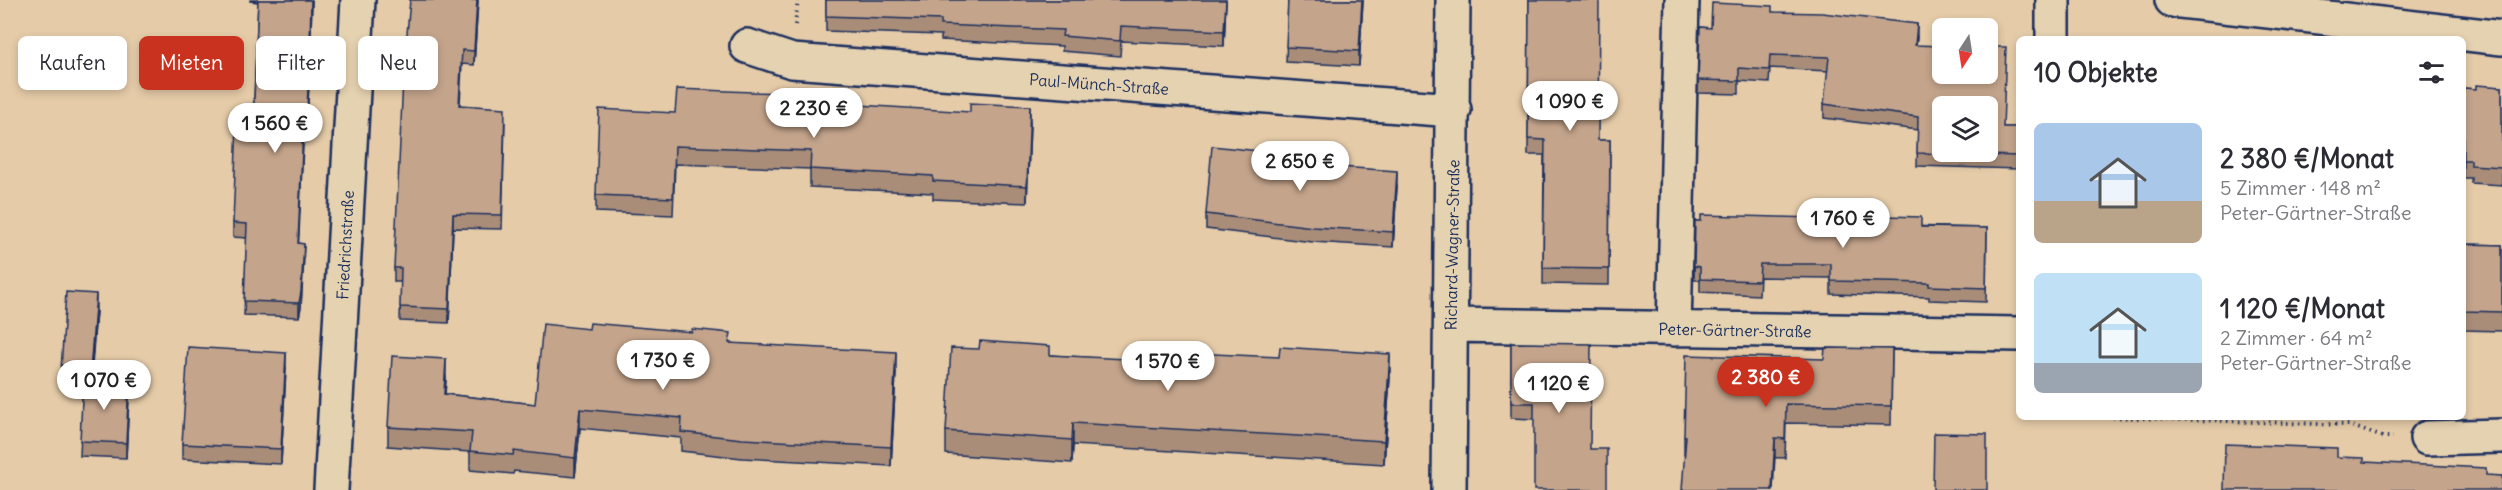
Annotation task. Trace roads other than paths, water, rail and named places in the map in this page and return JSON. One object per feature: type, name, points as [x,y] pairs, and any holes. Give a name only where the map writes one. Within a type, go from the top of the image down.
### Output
[{"type":"street","name":"Friedrichstraße","points":[[331,490],[358,0]]},
{"type":"street","name":"Richard-Wagner-Straße","points":[[1449,490],[1454,110],[1453,0]]},
{"type":"street","points":[[1674,329],[1682,0]]},
{"type":"street","points":[[2052,36],[2054,0]]},
{"type":"street","points":[[2172,0],[2502,38]]},
{"type":"street","name":"Paul-Münch-Straße","points":[[747,46],[792,61],[1454,110]]},
{"type":"street","name":"Peter-Gärtner-Straße","points":[[1451,325],[2016,334]]},
{"type":"street","points":[[2427,438],[2502,436]]}]
